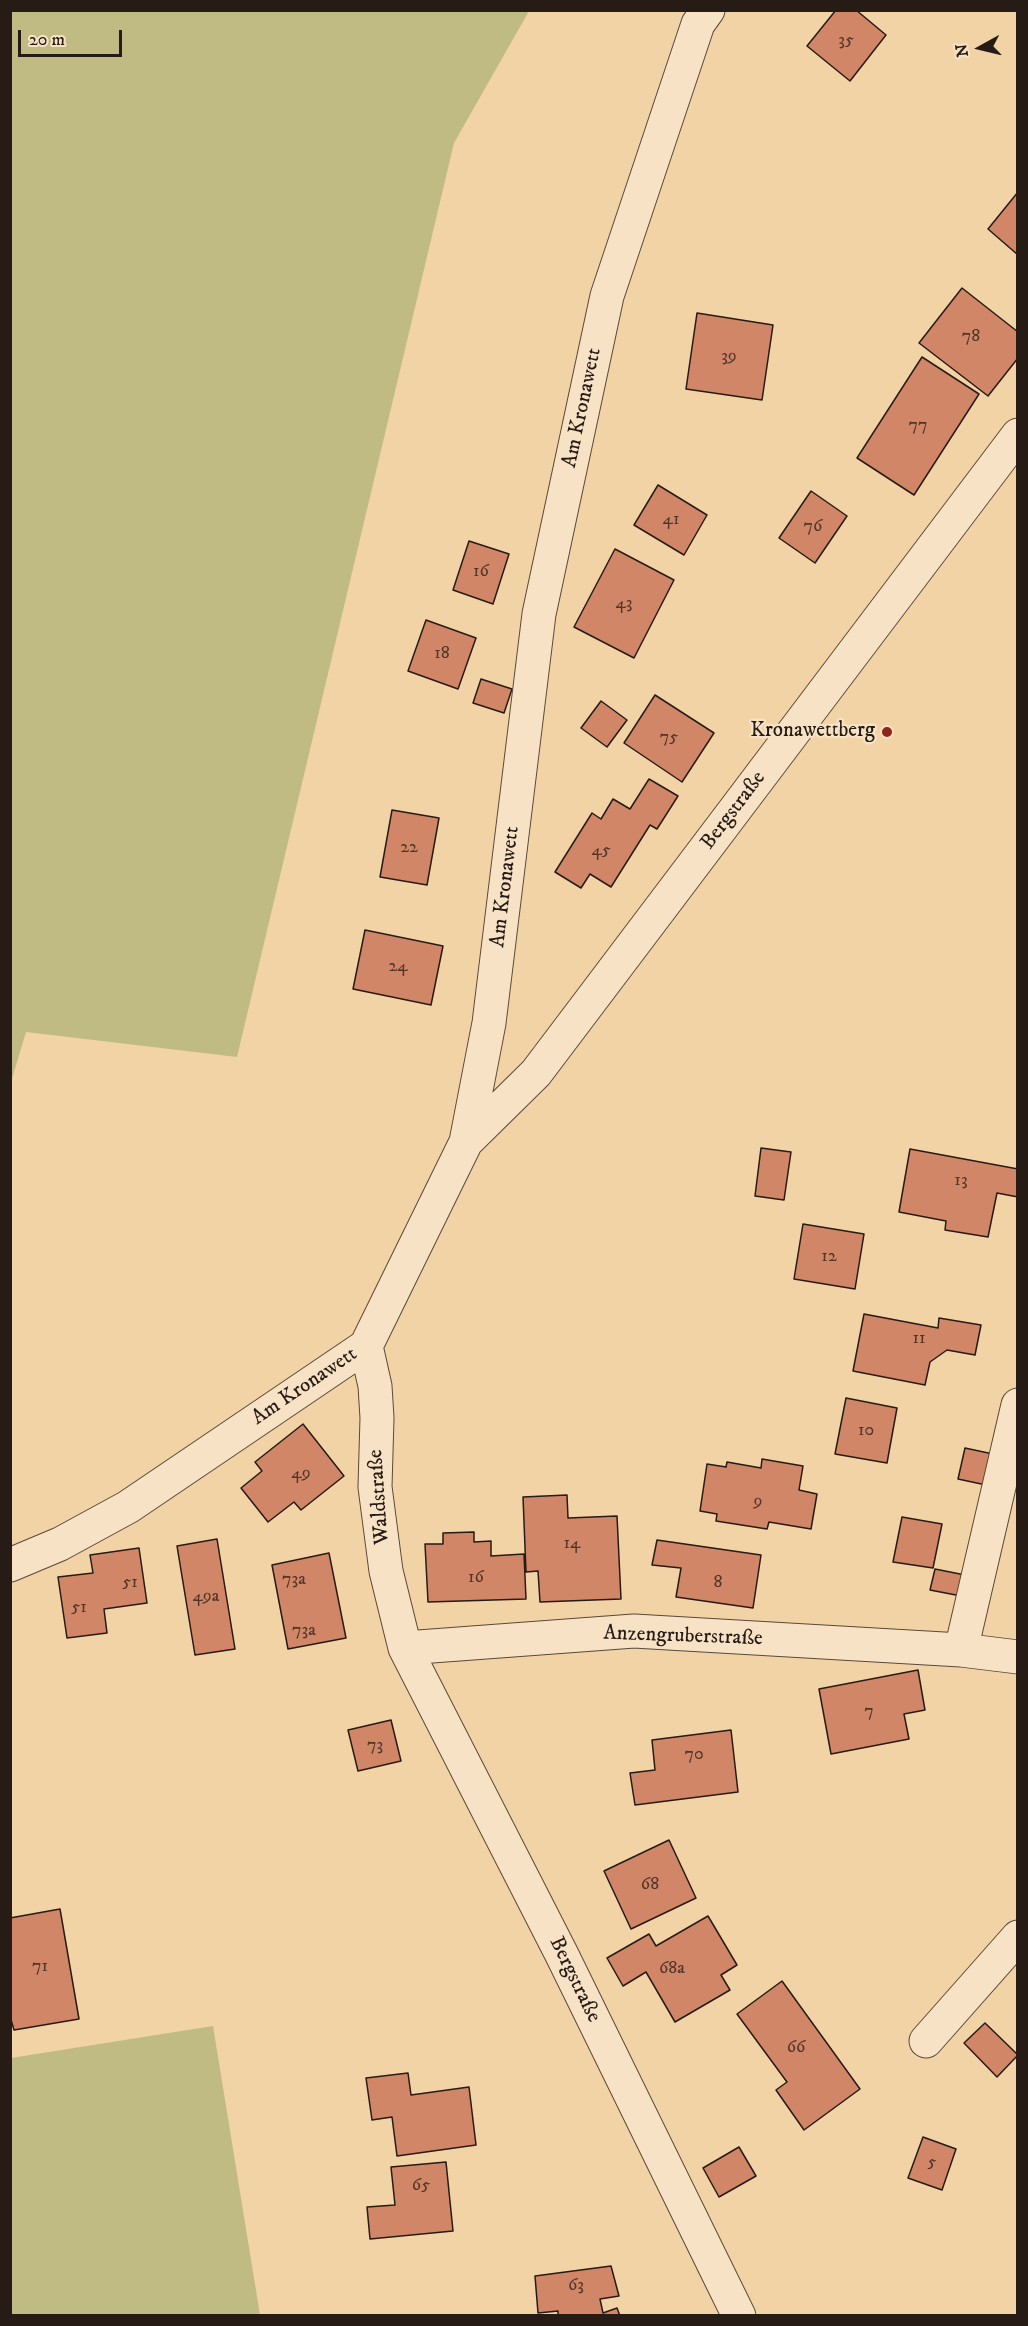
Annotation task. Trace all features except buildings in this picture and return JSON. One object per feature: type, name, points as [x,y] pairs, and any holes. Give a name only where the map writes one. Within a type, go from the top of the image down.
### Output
[{"type":"street","name":"Am Kronawett","points":[[10,1565],[60,1544],[128,1507],[366,1346],[466,1142],[489,1023],[541,602],[607,296],[698,24],[708,10]]},
{"type":"street","name":"Bergstraße","points":[[466,1142],[536,1073],[1017,435]]},
{"type":"street","name":"Waldstraße","points":[[366,1346],[375,1386],[377,1418],[375,1487],[386,1571],[405,1648]]},
{"type":"street","points":[[961,1650],[1017,1405]]},
{"type":"street","name":"Anzengruberstraße","points":[[405,1648],[634,1631],[961,1650],[1017,1657]]},
{"type":"street","name":"Bergstraße","points":[[405,1648],[562,1955],[739,2316]]},
{"type":"street","points":[[926,2041],[1017,1937]]},
{"type":"shaded area","points":[[11,10],[529,11],[454,143],[237,1057],[26,1032],[11,1082]]},
{"type":"shaded area","points":[[213,2026],[260,2315],[11,2315],[11,2058]]},
{"type":"place","name":"Kronawettberg","points":[[887,732]]}]
